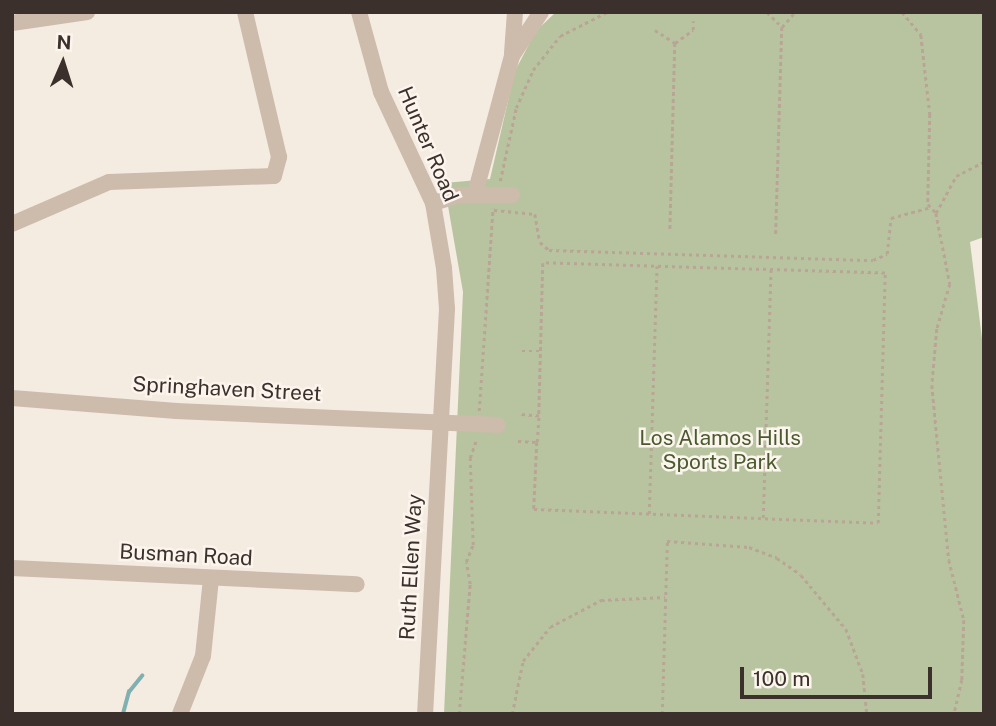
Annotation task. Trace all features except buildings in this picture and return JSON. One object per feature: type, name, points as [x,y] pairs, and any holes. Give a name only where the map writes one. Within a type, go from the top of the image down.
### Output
[{"type":"street","points":[[12,23],[87,12]]},
{"type":"street","points":[[12,224],[109,182],[274,176],[279,157],[245,12]]},
{"type":"street","name":"Hunter Road","points":[[359,12],[382,92],[433,203],[447,309],[439,421]]},
{"type":"street","points":[[475,194],[512,56],[515,12]]},
{"type":"street","points":[[512,56],[541,12]]},
{"type":"street","points":[[433,203],[475,194],[500,200]]},
{"type":"street","name":"Springhaven Street","points":[[12,398],[176,411],[498,425]]},
{"type":"street","name":"Ruth Ellen Way","points":[[425,714],[439,421]]},
{"type":"street","name":"Busman Road","points":[[12,568],[357,584]]},
{"type":"street","points":[[180,714],[203,656],[211,579]]},
{"type":"path","points":[[459,714],[470,584],[466,562],[473,545],[470,457],[477,444],[500,200],[516,108],[533,70],[560,36],[607,12]]},
{"type":"path","points":[[767,12],[782,27]]},
{"type":"path","points":[[776,235],[782,27],[795,12]]},
{"type":"path","points":[[902,12],[920,35],[930,114],[926,183],[931,207],[936,213],[950,284],[937,329],[933,414],[949,560],[964,620],[962,680],[954,714]]},
{"type":"path","points":[[675,43],[693,30],[693,21]]},
{"type":"path","points":[[655,30],[675,43]]},
{"type":"path","points":[[670,231],[675,43]]},
{"type":"path","points":[[936,213],[956,176],[984,162]]},
{"type":"path","points":[[500,200],[534,214],[540,242],[549,250],[873,260],[887,254],[891,218],[931,207]]},
{"type":"path","points":[[543,262],[657,266],[885,273],[878,523],[534,509],[543,262]]},
{"type":"path","points":[[649,514],[657,266]]},
{"type":"path","points":[[763,519],[771,269]]},
{"type":"path","points":[[522,351],[540,351]]},
{"type":"path","points":[[518,414],[539,416]]},
{"type":"path","points":[[518,441],[537,442]]},
{"type":"path","points":[[662,714],[667,541],[738,545],[777,558],[812,585],[841,619],[863,674],[867,714]]},
{"type":"path","points":[[512,714],[523,661],[550,627],[601,600],[665,597]]},
{"type":"green space","name":"Los Alamos Hills Sports Park","points":[[556,12],[984,12],[984,237],[970,242],[984,355],[984,714],[444,714],[463,292],[444,183],[490,179],[515,71],[536,31]]},
{"type":"waterway","points":[[123,714],[129,692],[142,676]]}]
